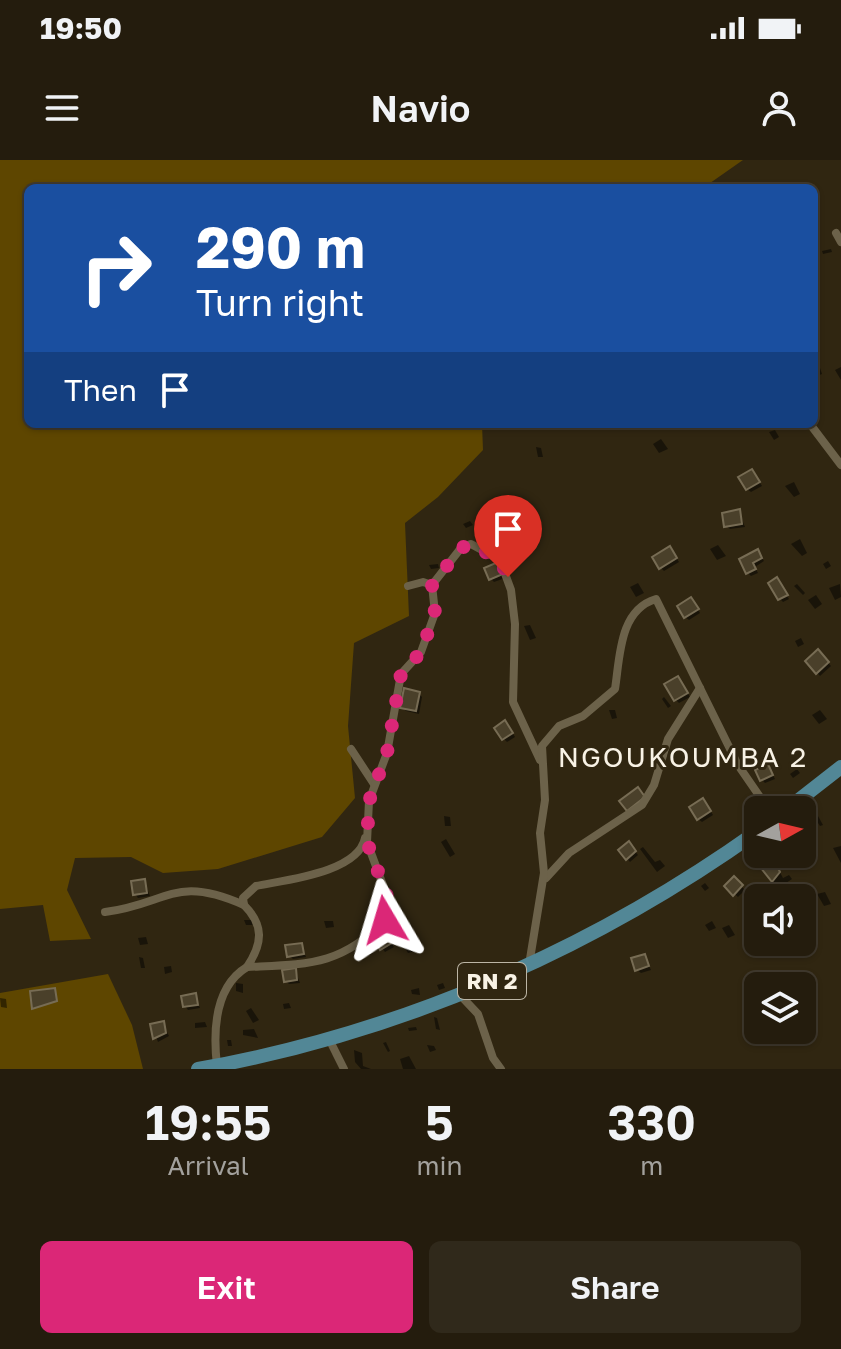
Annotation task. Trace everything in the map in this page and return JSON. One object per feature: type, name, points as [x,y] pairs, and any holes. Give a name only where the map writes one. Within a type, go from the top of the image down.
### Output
[{"type":"main road","points":[[804,796],[841,767]]},
{"type":"main road","name":"RN 2","points":[[198,1069],[218,1067],[329,1039],[460,995],[619,920],[744,840]]},
{"type":"street","points":[[836,233],[841,242]]},
{"type":"street","points":[[813,428],[841,465]]},
{"type":"street","points":[[247,967],[260,937],[259,926],[244,905],[243,898],[256,886],[331,869],[351,858],[364,844],[374,784],[387,753],[401,674],[421,652],[435,613],[432,585],[461,548],[471,544],[500,560],[511,590],[515,624],[513,702],[540,760]]},
{"type":"street","points":[[408,586],[423,582],[432,585]]},
{"type":"street","points":[[529,965],[543,882],[540,833],[545,800],[540,760],[542,746],[559,726],[583,716],[615,689],[625,626],[640,607],[650,601],[656,599],[746,779],[759,796]]},
{"type":"street","points":[[543,882],[569,853],[642,805],[654,785],[674,727],[700,688]]},
{"type":"street","points":[[351,749],[374,784]]},
{"type":"street","points":[[218,1067],[216,1026],[221,997],[236,973],[247,967],[330,960],[352,949],[385,920],[387,896],[371,857],[366,826]]},
{"type":"street","points":[[105,912],[129,909],[171,892],[195,889],[244,905]]},
{"type":"street","points":[[460,995],[478,1014],[493,1058],[501,1069]]},
{"type":"street","points":[[329,1039],[344,1069]]},
{"type":"shaded area","points":[[0,160],[743,160],[709,184],[24,184],[24,428],[482,428],[483,450],[438,497],[405,523],[409,616],[354,643],[348,726],[355,798],[322,837],[218,869],[163,873],[131,857],[75,858],[67,890],[91,939],[50,941],[43,905],[0,909]]},
{"type":"shaded area","points":[[108,974],[132,1025],[143,1069],[0,1069],[0,993]]},
{"type":"building","points":[[752,469],[760,482],[746,490],[738,477]]},
{"type":"building","points":[[740,509],[742,524],[724,527],[722,513]]},
{"type":"building","points":[[670,546],[677,558],[659,569],[652,557]]},
{"type":"building","points":[[758,549],[762,558],[753,563],[756,569],[746,574],[739,559]]},
{"type":"building","points":[[498,562],[503,574],[489,580],[484,568]]},
{"type":"building","points":[[777,577],[788,595],[778,600],[768,583]]},
{"type":"building","points":[[691,597],[699,609],[684,618],[677,606]]},
{"type":"building","points":[[818,649],[829,662],[816,674],[805,661]]},
{"type":"building","points":[[678,676],[688,693],[674,701],[664,684]]},
{"type":"building","points":[[404,688],[420,692],[416,711],[400,708]]},
{"type":"building","points":[[505,720],[513,733],[502,740],[494,728]]},
{"type":"building","points":[[768,764],[773,775],[760,781],[755,770]]},
{"type":"building","points":[[638,787],[645,797],[627,811],[619,801]]},
{"type":"building","points":[[703,798],[711,811],[697,820],[689,807]]},
{"type":"building","points":[[629,841],[636,851],[626,860],[618,850]]},
{"type":"building","points":[[761,868],[778,868],[780,872],[772,882]]},
{"type":"building","points":[[734,876],[743,885],[733,896],[724,886]]},
{"type":"building","points":[[145,879],[147,893],[133,895],[131,881]]},
{"type":"building","points":[[385,931],[392,943],[380,950],[374,938]]},
{"type":"building","points":[[302,943],[304,954],[287,957],[285,945]]},
{"type":"building","points":[[645,954],[649,966],[635,971],[631,958]]},
{"type":"building","points":[[296,968],[297,980],[284,982],[282,970]]},
{"type":"building","points":[[55,988],[57,1001],[32,1009],[30,991]]},
{"type":"building","points":[[196,993],[198,1005],[183,1007],[181,996]]},
{"type":"building","points":[[164,1021],[166,1033],[153,1039],[150,1024]]},
{"type":"district","name":"NGOUKOUMBA 2","points":[[683,757]]},
{"type":"route","points":[[385,920],[387,896],[376,874],[367,842],[369,801],[387,753],[401,674],[421,652],[435,613],[432,585],[450,567],[461,548],[471,544],[500,560],[508,577]]}]
